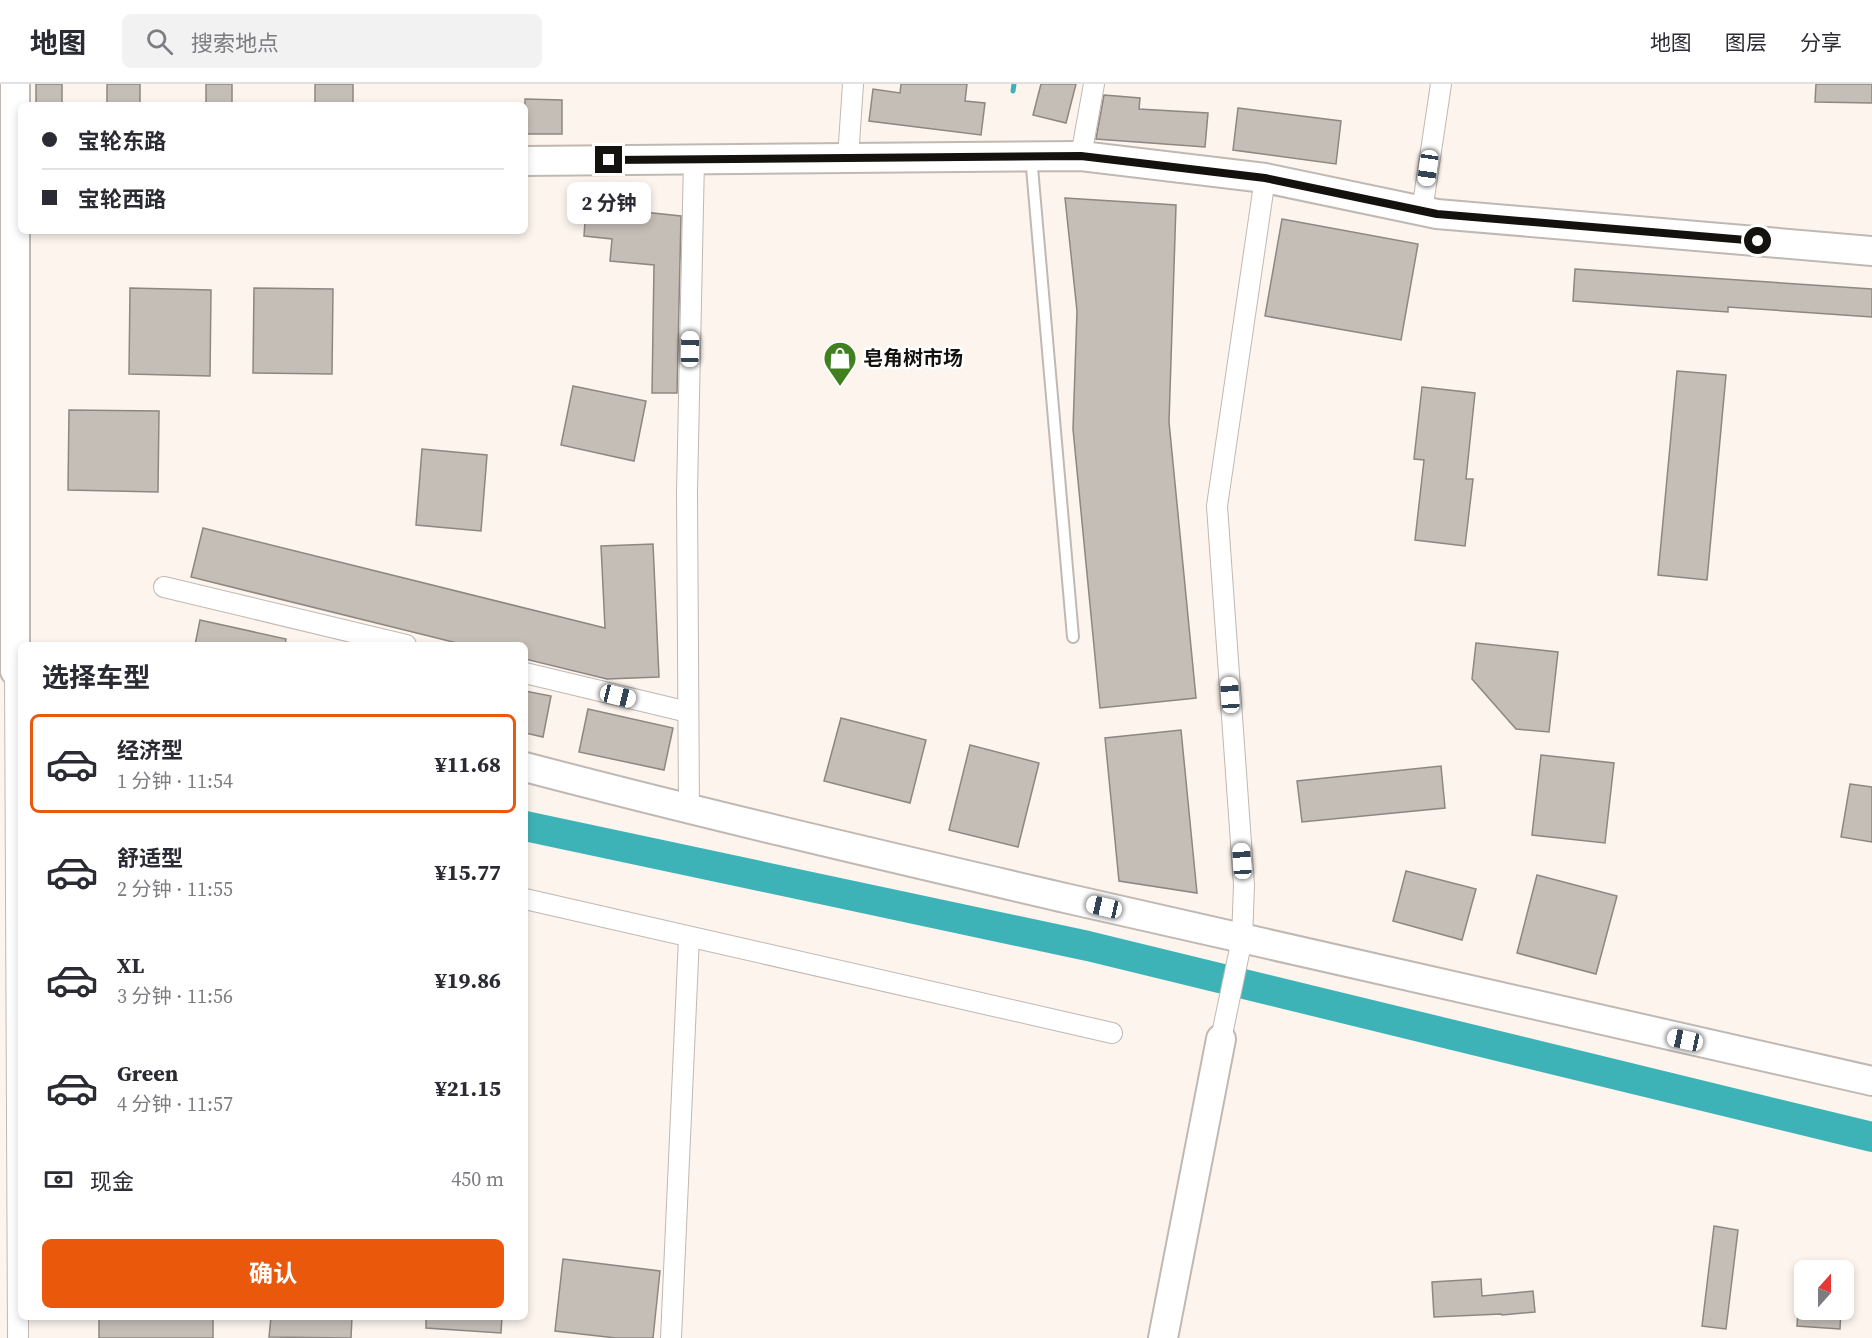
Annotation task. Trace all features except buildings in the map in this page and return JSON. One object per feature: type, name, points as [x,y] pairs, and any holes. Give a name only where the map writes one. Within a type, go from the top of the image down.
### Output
[{"type":"street","points":[[15,84],[12,166],[13,779],[18,1338]]},
{"type":"street","points":[[848,158],[852,84]]},
{"type":"street","points":[[1081,156],[1094,84]]},
{"type":"street","points":[[1422,211],[1441,84]]},
{"type":"street","points":[[528,161],[1081,156],[1265,178],[1437,214],[1872,251]]},
{"type":"street","points":[[689,810],[687,492],[694,159]]},
{"type":"street","points":[[1163,1338],[1240,950],[1244,885],[1216,506],[1265,178]]},
{"type":"street","points":[[164,587],[393,642]]},
{"type":"street","points":[[528,675],[688,712]]},
{"type":"street","points":[[528,768],[1240,950],[1627,1028],[1872,1081]]},
{"type":"street","points":[[528,900],[1112,1033]]},
{"type":"street","points":[[671,1338],[689,937]]},
{"type":"lane","points":[[1031,156],[1073,637]]},
{"type":"waterway","points":[[1013,91],[1014,84]]},
{"type":"waterway","points":[[528,827],[1088,946],[1872,1137]]},
{"type":"place","name":"皂角树市场","points":[[840,387]]},
{"type":"route","points":[[609,160],[1081,156],[1265,178],[1437,214],[1758,241]]}]
